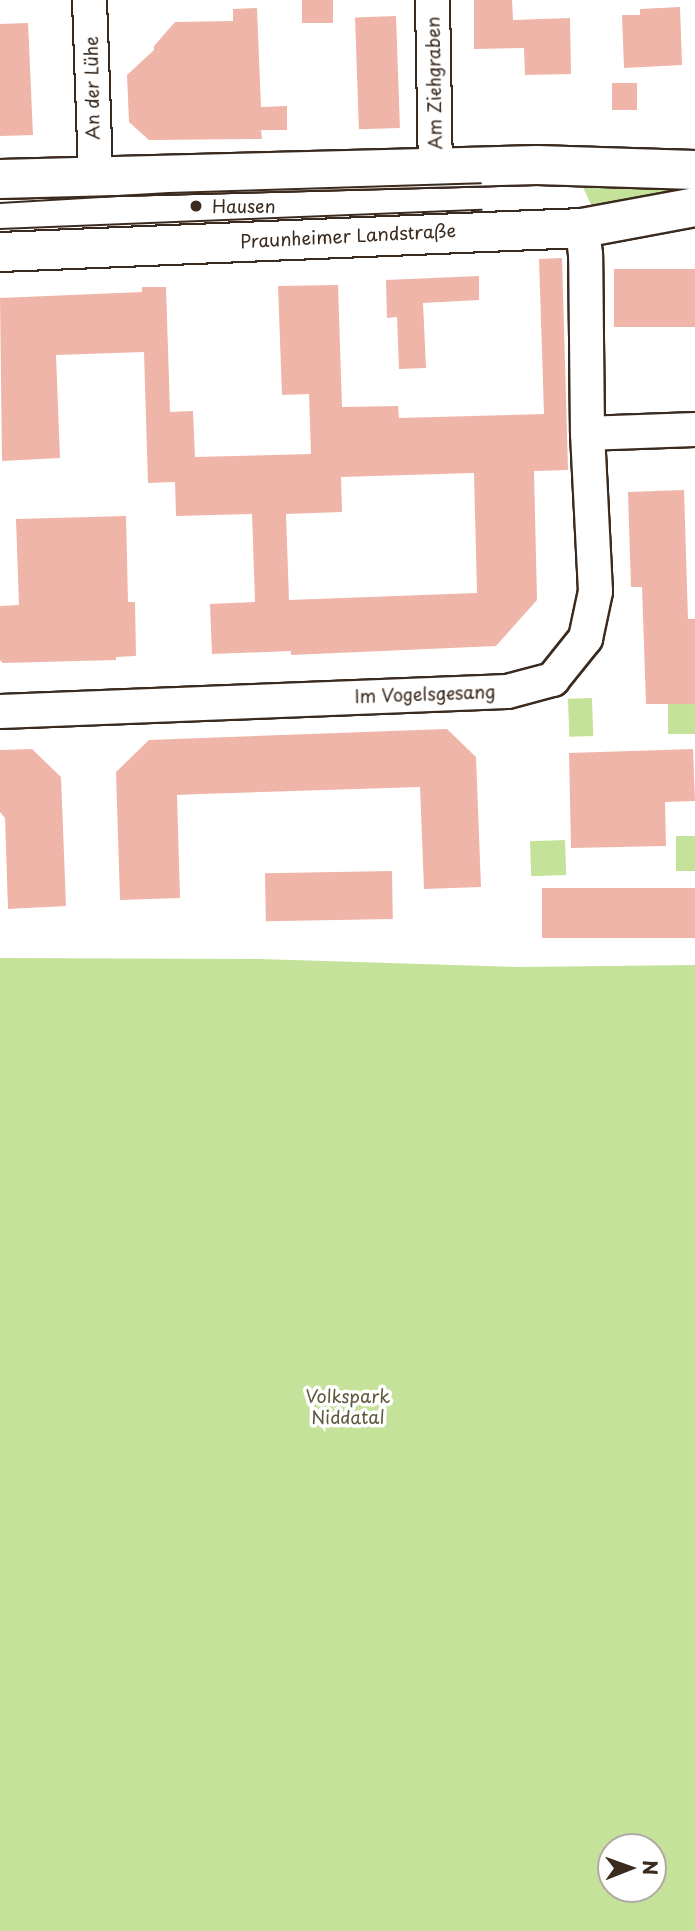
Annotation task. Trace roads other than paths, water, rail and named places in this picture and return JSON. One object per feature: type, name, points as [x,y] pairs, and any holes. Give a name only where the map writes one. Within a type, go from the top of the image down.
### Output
[{"type":"main road","points":[[0,179],[537,165],[695,170]]},
{"type":"main road","points":[[537,165],[558,175],[575,204],[582,228]]},
{"type":"main road","name":"Praunheimer Landstraße","points":[[0,251],[582,228],[695,207]]},
{"type":"street","name":"An der Lühe","points":[[89,0],[95,176]]},
{"type":"street","name":"Am Ziehgraben","points":[[432,0],[435,167]]},
{"type":"street","name":"Im Vogelsgesang","points":[[0,711],[507,691],[552,679],[585,638],[595,591],[586,433],[585,254],[582,228]]},
{"type":"street","points":[[586,433],[695,429]]},
{"type":"tram line","points":[[0,203],[169,193],[481,183]]},
{"type":"tram line","points":[[0,229],[482,210]]},
{"type":"place","name":"Hausen","points":[[196,206]]},
{"type":"park label","name":"Volkspark Niddatal","points":[[348,1407]]}]
